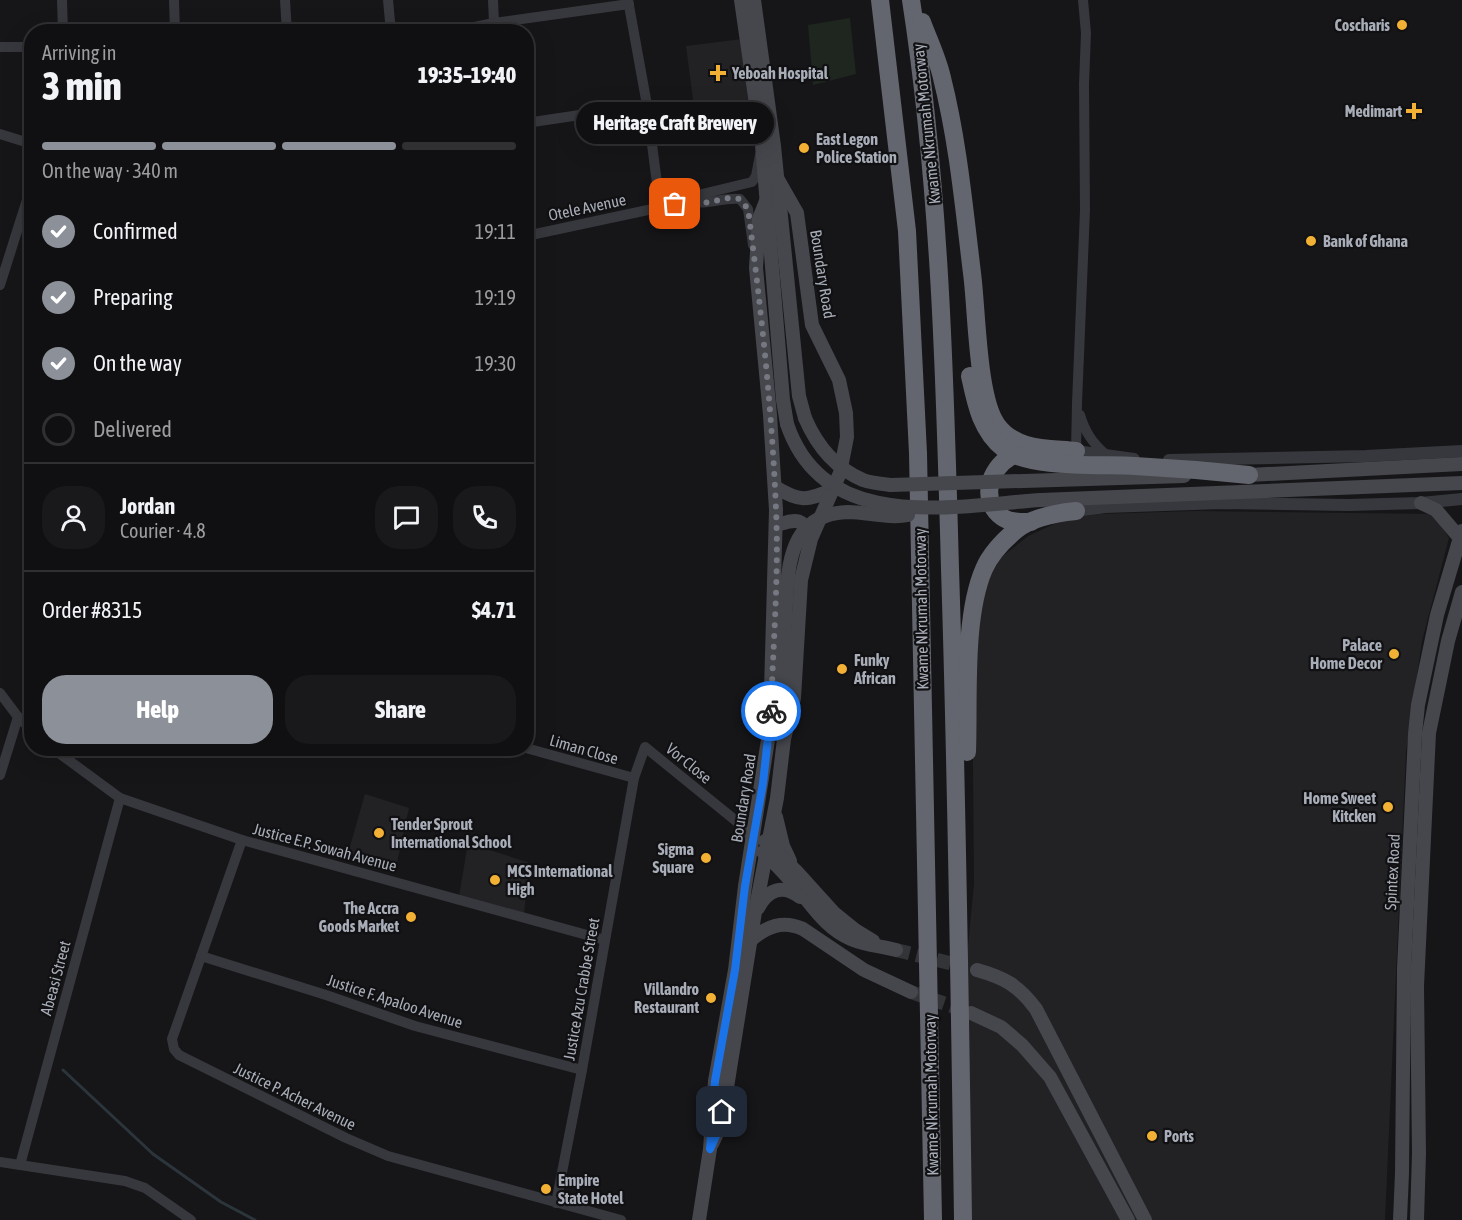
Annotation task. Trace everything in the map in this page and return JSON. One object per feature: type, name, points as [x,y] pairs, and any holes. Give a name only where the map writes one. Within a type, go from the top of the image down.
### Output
[{"type":"highway","name":"Kwame Nkrumah Motorway","points":[[880,0],[907,231],[918,431],[933,1220]]},
{"type":"highway","name":"Kwame Nkrumah Motorway","points":[[912,0],[931,168],[942,309],[957,766],[963,1220]]},
{"type":"highway","points":[[912,0],[942,77],[960,180],[982,374],[988,407],[996,424],[1007,436],[1021,444],[1052,450],[1076,451]]},
{"type":"highway","points":[[960,180],[962,285],[970,376],[977,412],[990,435],[1005,450],[1031,460],[1249,475]]},
{"type":"highway","points":[[1030,522],[1011,521],[1002,517],[991,501],[989,488],[992,476],[998,466],[1012,456],[1052,450]]},
{"type":"highway","points":[[959,951],[964,934],[968,893],[969,649],[979,586],[989,561],[1017,530],[1030,522],[1056,513],[1076,511]]},
{"type":"main road","name":"Boundary Road","points":[[741,0],[762,145],[783,400],[792,439],[812,468],[834,486],[860,499],[916,508]]},
{"type":"main road","name":"Boundary Road","points":[[754,0],[777,178],[799,396],[814,439],[843,469],[865,481],[891,485],[1249,475],[1462,464]]},
{"type":"main road","name":"Boundary Road","points":[[710,1149],[721,1125],[755,912],[768,850],[784,739],[794,698],[801,580],[812,539],[840,473],[847,437],[846,412],[837,374],[812,325],[796,213],[777,178]]},
{"type":"main road","name":"Boundary Road","points":[[699,1220],[710,1149],[715,1081],[735,970],[749,832],[770,727],[775,487],[756,268],[759,219],[766,201]]},
{"type":"main road","points":[[784,739],[782,701],[785,622],[792,551],[799,537],[812,521],[826,515],[847,512],[906,516],[916,508],[1041,500],[1462,483]]},
{"type":"main road","points":[[775,487],[788,495],[810,499],[832,490]]},
{"type":"main road","points":[[1421,503],[1436,510],[1461,534]]},
{"type":"main road","points":[[776,525],[793,520],[801,522],[805,524],[812,539]]},
{"type":"main road","name":"Spintex Road","points":[[1400,1220],[1404,969],[1415,734],[1418,705],[1437,615],[1461,534]]},
{"type":"main road","name":"Spintex Road","points":[[1417,1220],[1419,1154],[1417,986],[1429,733],[1448,641],[1462,593]]},
{"type":"main road","points":[[774,811],[783,846],[796,871]]},
{"type":"main road","points":[[749,832],[796,871],[834,913],[880,946]]},
{"type":"main road","points":[[768,850],[808,903]]},
{"type":"main road","points":[[755,912],[766,897],[777,889],[785,889],[808,903],[833,928],[849,939],[896,950]]},
{"type":"main road","points":[[751,940],[763,930],[773,926],[794,924],[864,970],[911,992]]},
{"type":"main road","points":[[977,969],[1011,982],[1036,1009],[1145,1220]]},
{"type":"main road","points":[[970,1012],[1000,1028],[1022,1045],[1050,1077],[1128,1220]]},
{"type":"main road","points":[[1391,1220],[1396,1129],[1403,1088]]},
{"type":"main road","points":[[1105,1178],[1111,1153]]},
{"type":"street","points":[[62,0],[63,24]]},
{"type":"street","points":[[174,0],[175,24]]},
{"type":"street","points":[[285,0],[286,24]]},
{"type":"street","points":[[388,0],[390,24]]},
{"type":"street","points":[[493,0],[494,23]]},
{"type":"street","points":[[1083,0],[1086,33],[1085,210],[1076,451],[1142,460],[1462,452]]},
{"type":"street","points":[[489,24],[628,2],[647,105],[660,207]]},
{"type":"street","points":[[0,46],[24,47]]},
{"type":"street","points":[[534,122],[647,105]]},
{"type":"street","points":[[0,134],[24,142]]},
{"type":"street","name":"Otele Avenue","points":[[534,234],[690,201],[699,195],[752,182],[756,176],[762,145]]},
{"type":"street","name":"Otele Avenue","points":[[690,201],[699,204],[729,198],[740,199],[746,204],[756,268]]},
{"type":"street","points":[[0,285],[24,209]]},
{"type":"street","points":[[1077,403],[1085,430],[1093,443],[1105,454]]},
{"type":"street","points":[[1076,511],[1105,507],[1222,503],[1348,505],[1421,503],[1462,499]]},
{"type":"street","points":[[0,693],[24,723]]},
{"type":"street","points":[[0,775],[18,717]]},
{"type":"street","name":"Vor Close","points":[[645,747],[749,832]]},
{"type":"street","name":"Justice Azu Crabbe Street","points":[[556,1203],[634,778],[645,747]]},
{"type":"street","name":"Liman Close","points":[[534,750],[634,778]]},
{"type":"street","name":"Justice E.P. Sowah Avenue","points":[[63,756],[120,798],[242,840],[605,940]]},
{"type":"street","name":"Abeasi Street","points":[[20,1165],[120,798]]},
{"type":"street","name":"Justice P. Acher Avenue","points":[[242,840],[172,1039],[174,1049],[179,1055],[346,1138],[388,1156],[621,1220]]},
{"type":"street","name":"Justice F. Apaloo Avenue","points":[[201,956],[415,1026],[582,1070]]},
{"type":"street","points":[[0,1162],[125,1181],[145,1188],[191,1220]]},
{"type":"shaded area","points":[[850,18],[856,74],[813,85],[808,25]]},
{"type":"shaded area","name":"Yeboah Hospital","points":[[742,39],[750,100],[694,107],[686,46]]},
{"type":"shaded area","points":[[1194,511],[1435,514],[1449,538],[1422,641],[1406,752],[1385,1220],[966,1220],[963,997],[974,884],[972,651],[978,593],[994,563],[1028,536],[1065,519],[1099,514]]},
{"type":"shaded area","name":"Tender Sprout International School","points":[[365,794],[409,808],[395,871],[347,857]]},
{"type":"shaded area","name":"MCS International High","points":[[468,843],[530,863],[524,913],[459,896]]},
{"type":"waterway","points":[[63,1070],[153,1154],[221,1202],[255,1220]]},
{"type":"tunnel","points":[[896,950],[966,967]]},
{"type":"tunnel","points":[[911,992],[969,1012]]},
{"type":"way so far","points":[[675,204],[690,201],[699,204],[729,198],[740,199],[748,209],[761,317],[775,476],[776,548],[771,711]]},
{"type":"place","name":"Coscharis","points":[[1402,25]]},
{"type":"place","name":"Yeboah Hospital","points":[[718,73]]},
{"type":"place","name":"Medimart","points":[[1414,111]]},
{"type":"place","name":"East Legon Police Station","points":[[804,148]]},
{"type":"place","name":"Heritage Craft Brewery","points":[[675,204]]},
{"type":"place","name":"Bank of Ghana","points":[[1311,241]]},
{"type":"place","name":"Palace Home Decor","points":[[1394,654]]},
{"type":"place","name":"Funky African","points":[[842,669]]},
{"type":"place","name":"Home Sweet Kitcken","points":[[1388,807]]},
{"type":"place","name":"Tender Sprout International School","points":[[379,833]]},
{"type":"place","name":"Sigma Square","points":[[706,858]]},
{"type":"place","name":"MCS International High","points":[[495,880]]},
{"type":"place","name":"The Accra Goods Market","points":[[411,917]]},
{"type":"place","name":"Villandro Restaurant","points":[[711,998]]},
{"type":"place","name":"Ports","points":[[1152,1136]]},
{"type":"place","name":"Empire State Hotel","points":[[546,1189]]},
{"type":"route","points":[[722,1112],[721,1125],[710,1149],[715,1081],[735,970],[745,886],[763,783],[771,711]]}]
